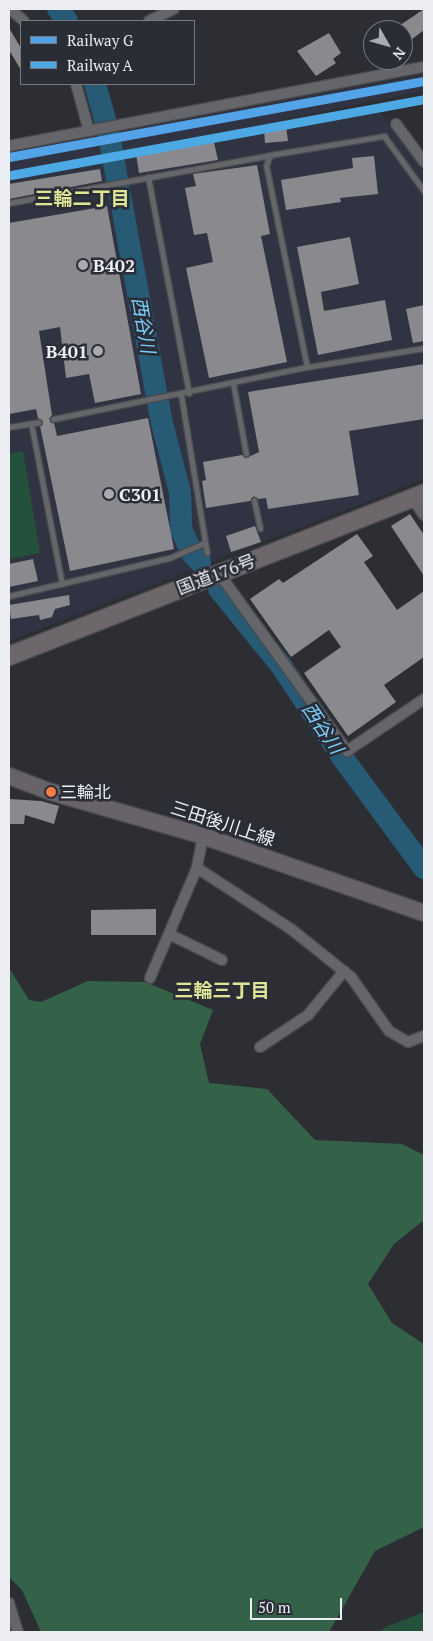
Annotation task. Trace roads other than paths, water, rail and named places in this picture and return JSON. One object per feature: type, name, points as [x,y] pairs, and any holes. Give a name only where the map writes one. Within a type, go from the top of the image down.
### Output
[{"type":"highway","name":"国道176号","points":[[9,656],[218,572],[418,496]]},
{"type":"main road","name":"三田後川上線","points":[[9,776],[52,792],[203,836],[424,913]]},
{"type":"street","points":[[10,9],[23,20]]},
{"type":"street","points":[[151,20],[174,9]]},
{"type":"street","points":[[9,146],[424,67]]},
{"type":"street","points":[[76,85],[89,131]]},
{"type":"street","points":[[396,124],[424,162]]},
{"type":"street","points":[[418,496],[424,515]]},
{"type":"street","points":[[218,572],[347,750],[424,699]]},
{"type":"street","points":[[150,978],[197,868],[203,836]]},
{"type":"street","points":[[197,868],[291,929],[344,971],[388,1031],[408,1042],[424,1036]]},
{"type":"street","points":[[169,934],[222,960]]},
{"type":"street","points":[[260,1047],[308,1015],[344,971]]},
{"type":"street","points":[[9,1603],[18,1632]]},
{"type":"lane","points":[[9,203],[148,176],[384,136],[424,191]]},
{"type":"lane","points":[[270,155],[266,166],[307,367]]},
{"type":"lane","points":[[148,176],[189,393]]},
{"type":"lane","points":[[53,419],[181,395],[307,367],[424,348]]},
{"type":"lane","points":[[233,383],[246,454]]},
{"type":"lane","points":[[181,395],[207,553]]},
{"type":"lane","points":[[9,427],[39,422]]},
{"type":"lane","points":[[31,423],[62,584]]},
{"type":"lane","points":[[254,500],[260,528]]},
{"type":"lane","points":[[9,596],[169,558],[205,544]]},
{"type":"waterway","name":"西谷川","points":[[58,9],[66,20]]},
{"type":"waterway","name":"西谷川","points":[[95,85],[108,130],[162,423],[180,492],[181,529],[192,553],[200,562]]},
{"type":"waterway","name":"西谷川","points":[[219,589],[280,664],[345,761],[424,868]]},
{"type":"rail line","name":"G","points":[[9,157],[424,81]]},
{"type":"rail line","name":"A","points":[[11,175],[424,99]]},
{"type":"place","name":"B402","points":[[83,265]]},
{"type":"place","name":"B401","points":[[98,351]]},
{"type":"place","name":"C301","points":[[109,494]]},
{"type":"place","name":"三輪北","points":[[51,792]]},
{"type":"district","name":"三輪二丁目","points":[[82,198]]},
{"type":"district","name":"三輪三丁目","points":[[222,990]]}]
